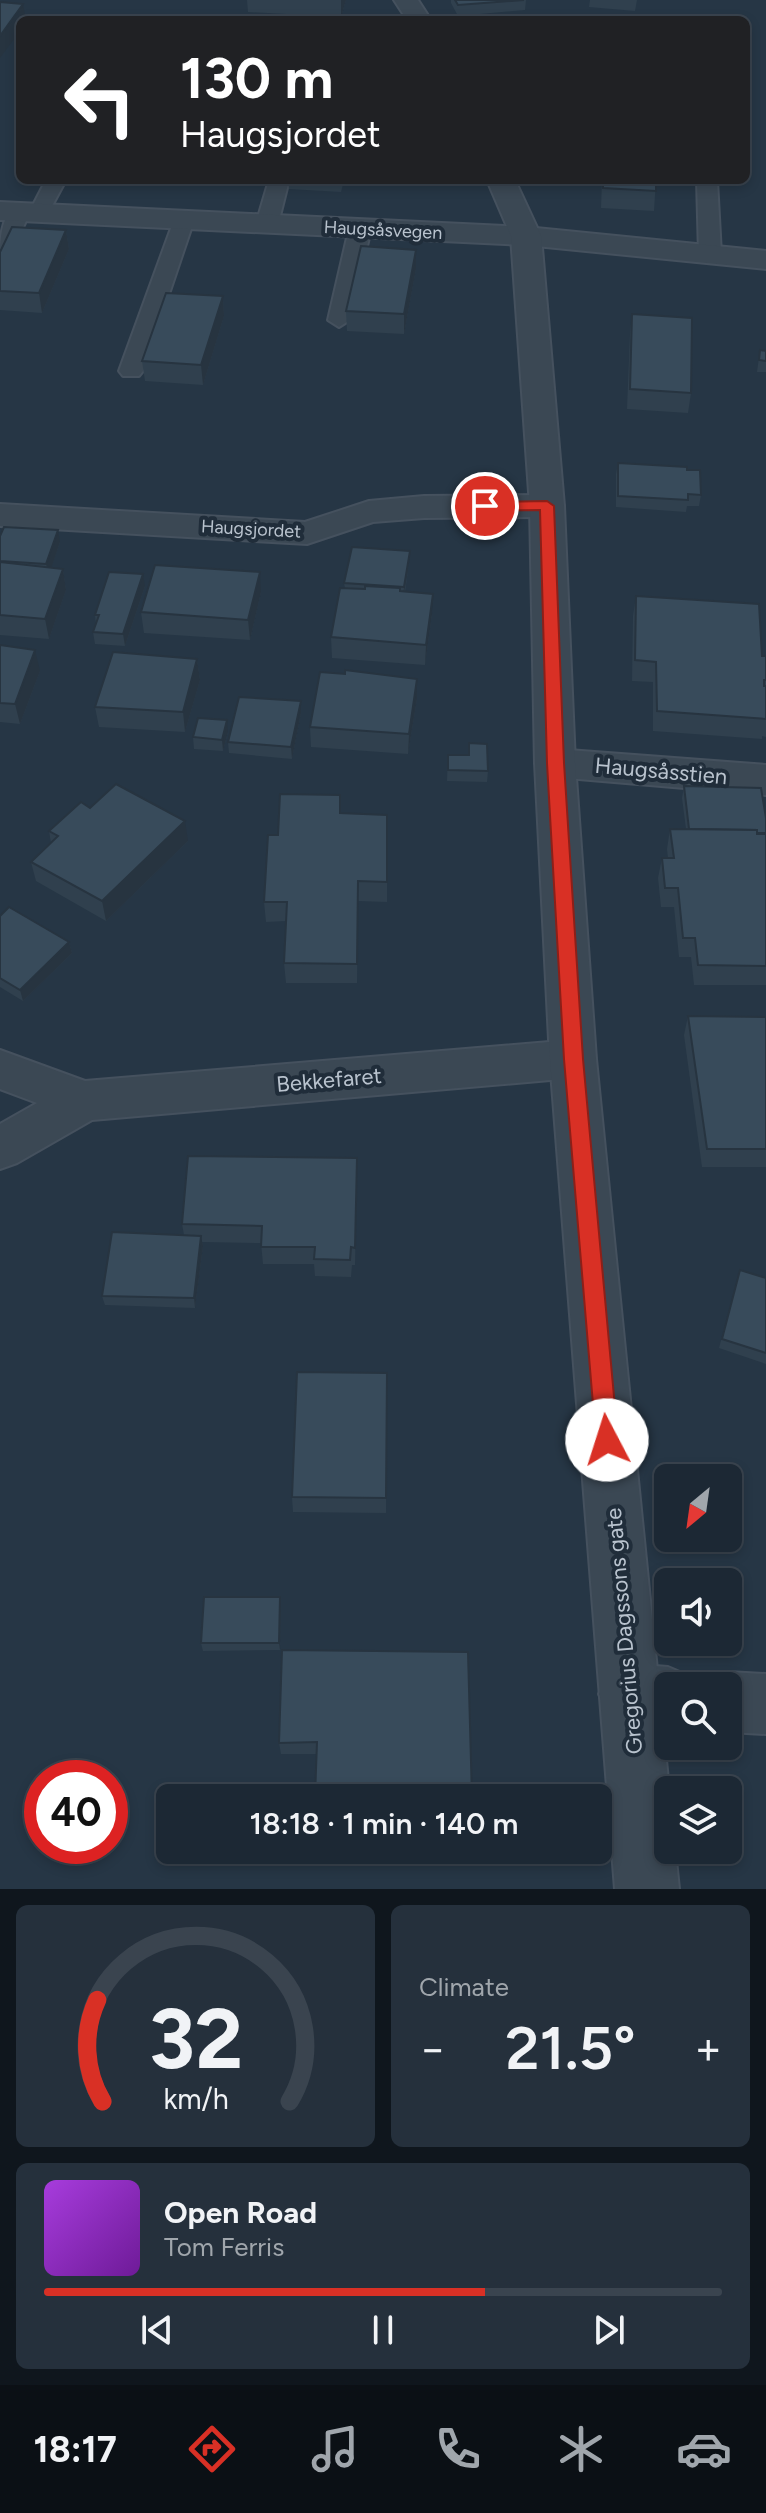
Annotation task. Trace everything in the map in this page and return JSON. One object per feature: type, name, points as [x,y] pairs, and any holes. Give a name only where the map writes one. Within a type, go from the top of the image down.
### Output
[{"type":"street","name":"Gregorius Dagssons gate","points":[[503,184],[526,236],[547,506],[555,763],[573,1059],[649,1696],[647,1889]]},
{"type":"street","name":"Haugsåsvegen","points":[[20,212],[526,236],[766,260]]},
{"type":"street","name":"Haugsjordet","points":[[0,515],[307,533],[369,512],[424,507],[547,506]]},
{"type":"street","name":"Haugsåsstien","points":[[555,763],[766,780]]},
{"type":"street","name":"Bekkefaret","points":[[0,1148],[84,1101],[573,1059]]},
{"type":"street","name":"Bekkefaret","points":[[0,1069],[84,1101]]},
{"type":"street","points":[[742,1703],[766,1704]]},
{"type":"lane","points":[[0,255],[20,212],[52,184]]},
{"type":"lane","points":[[267,224],[278,184]]},
{"type":"lane","points":[[707,184],[710,254]]},
{"type":"lane","points":[[131,371],[184,220]]},
{"type":"lane","points":[[339,320],[360,229]]},
{"type":"building","points":[[455,0],[524,0],[458,5]]},
{"type":"building","points":[[0,2],[23,4],[0,36]]},
{"type":"building","points":[[603,184],[656,184],[656,191],[603,188]]},
{"type":"building","points":[[12,227],[66,230],[39,293],[0,291],[0,252]]},
{"type":"building","points":[[361,246],[416,250],[404,314],[346,311]]},
{"type":"building","points":[[166,293],[223,296],[201,365],[142,361]]},
{"type":"building","points":[[632,314],[692,318],[691,393],[630,389]]},
{"type":"building","points":[[760,350],[766,351],[766,361],[759,360]]},
{"type":"building","points":[[618,463],[700,470],[701,495],[688,494],[688,500],[618,496]]},
{"type":"building","points":[[4,527],[58,530],[46,564],[0,561],[0,536]]},
{"type":"building","points":[[352,547],[410,551],[404,587],[344,583]]},
{"type":"building","points":[[0,562],[63,569],[45,619],[0,615]]},
{"type":"building","points":[[155,565],[260,572],[248,620],[141,612]]},
{"type":"building","points":[[109,572],[143,574],[123,634],[93,632],[99,615],[95,615]]},
{"type":"building","points":[[365,586],[433,594],[426,645],[331,637],[340,588],[365,589]]},
{"type":"building","points":[[636,596],[759,604],[762,656],[766,656],[766,719],[657,711],[656,662],[635,660]]},
{"type":"building","points":[[0,645],[35,650],[15,704],[0,703]]},
{"type":"building","points":[[113,652],[197,659],[183,712],[95,707]]},
{"type":"building","points":[[345,670],[417,679],[409,734],[310,727],[320,672],[345,674]]},
{"type":"building","points":[[239,697],[301,701],[291,747],[228,742]]},
{"type":"building","points":[[198,718],[227,720],[222,740],[193,737]]},
{"type":"building","points":[[469,743],[487,744],[488,771],[448,770],[448,755],[469,755]]},
{"type":"building","points":[[116,784],[185,821],[102,901],[31,862],[58,836],[49,831],[81,802],[90,808]]},
{"type":"building","points":[[684,786],[761,788],[766,833],[757,833],[757,830],[689,829]]},
{"type":"building","points":[[280,794],[340,795],[340,813],[387,815],[387,882],[358,881],[357,964],[284,963],[287,902],[264,902],[268,835],[278,835]]},
{"type":"building","points":[[670,829],[757,830],[757,834],[766,834],[766,966],[698,965],[695,938],[683,938],[678,888],[665,888],[662,858],[674,858]]},
{"type":"building","points":[[9,907],[69,942],[20,990],[0,978],[0,916]]},
{"type":"building","points":[[688,1016],[766,1017],[766,1149],[707,1149]]},
{"type":"building","points":[[188,1156],[357,1158],[355,1248],[351,1247],[350,1260],[314,1259],[315,1247],[261,1247],[262,1226],[182,1224]]},
{"type":"building","points":[[112,1232],[201,1236],[194,1298],[102,1296]]},
{"type":"building","points":[[740,1270],[766,1278],[766,1353],[722,1339]]},
{"type":"building","points":[[297,1372],[387,1373],[386,1498],[292,1497]]},
{"type":"building","points":[[204,1597],[280,1597],[279,1643],[201,1643]]},
{"type":"building","points":[[282,1650],[468,1652],[472,1784],[315,1784],[317,1742],[279,1743]]},
{"type":"route","points":[[485,506],[547,506],[555,763],[573,1059],[607,1440]]}]
